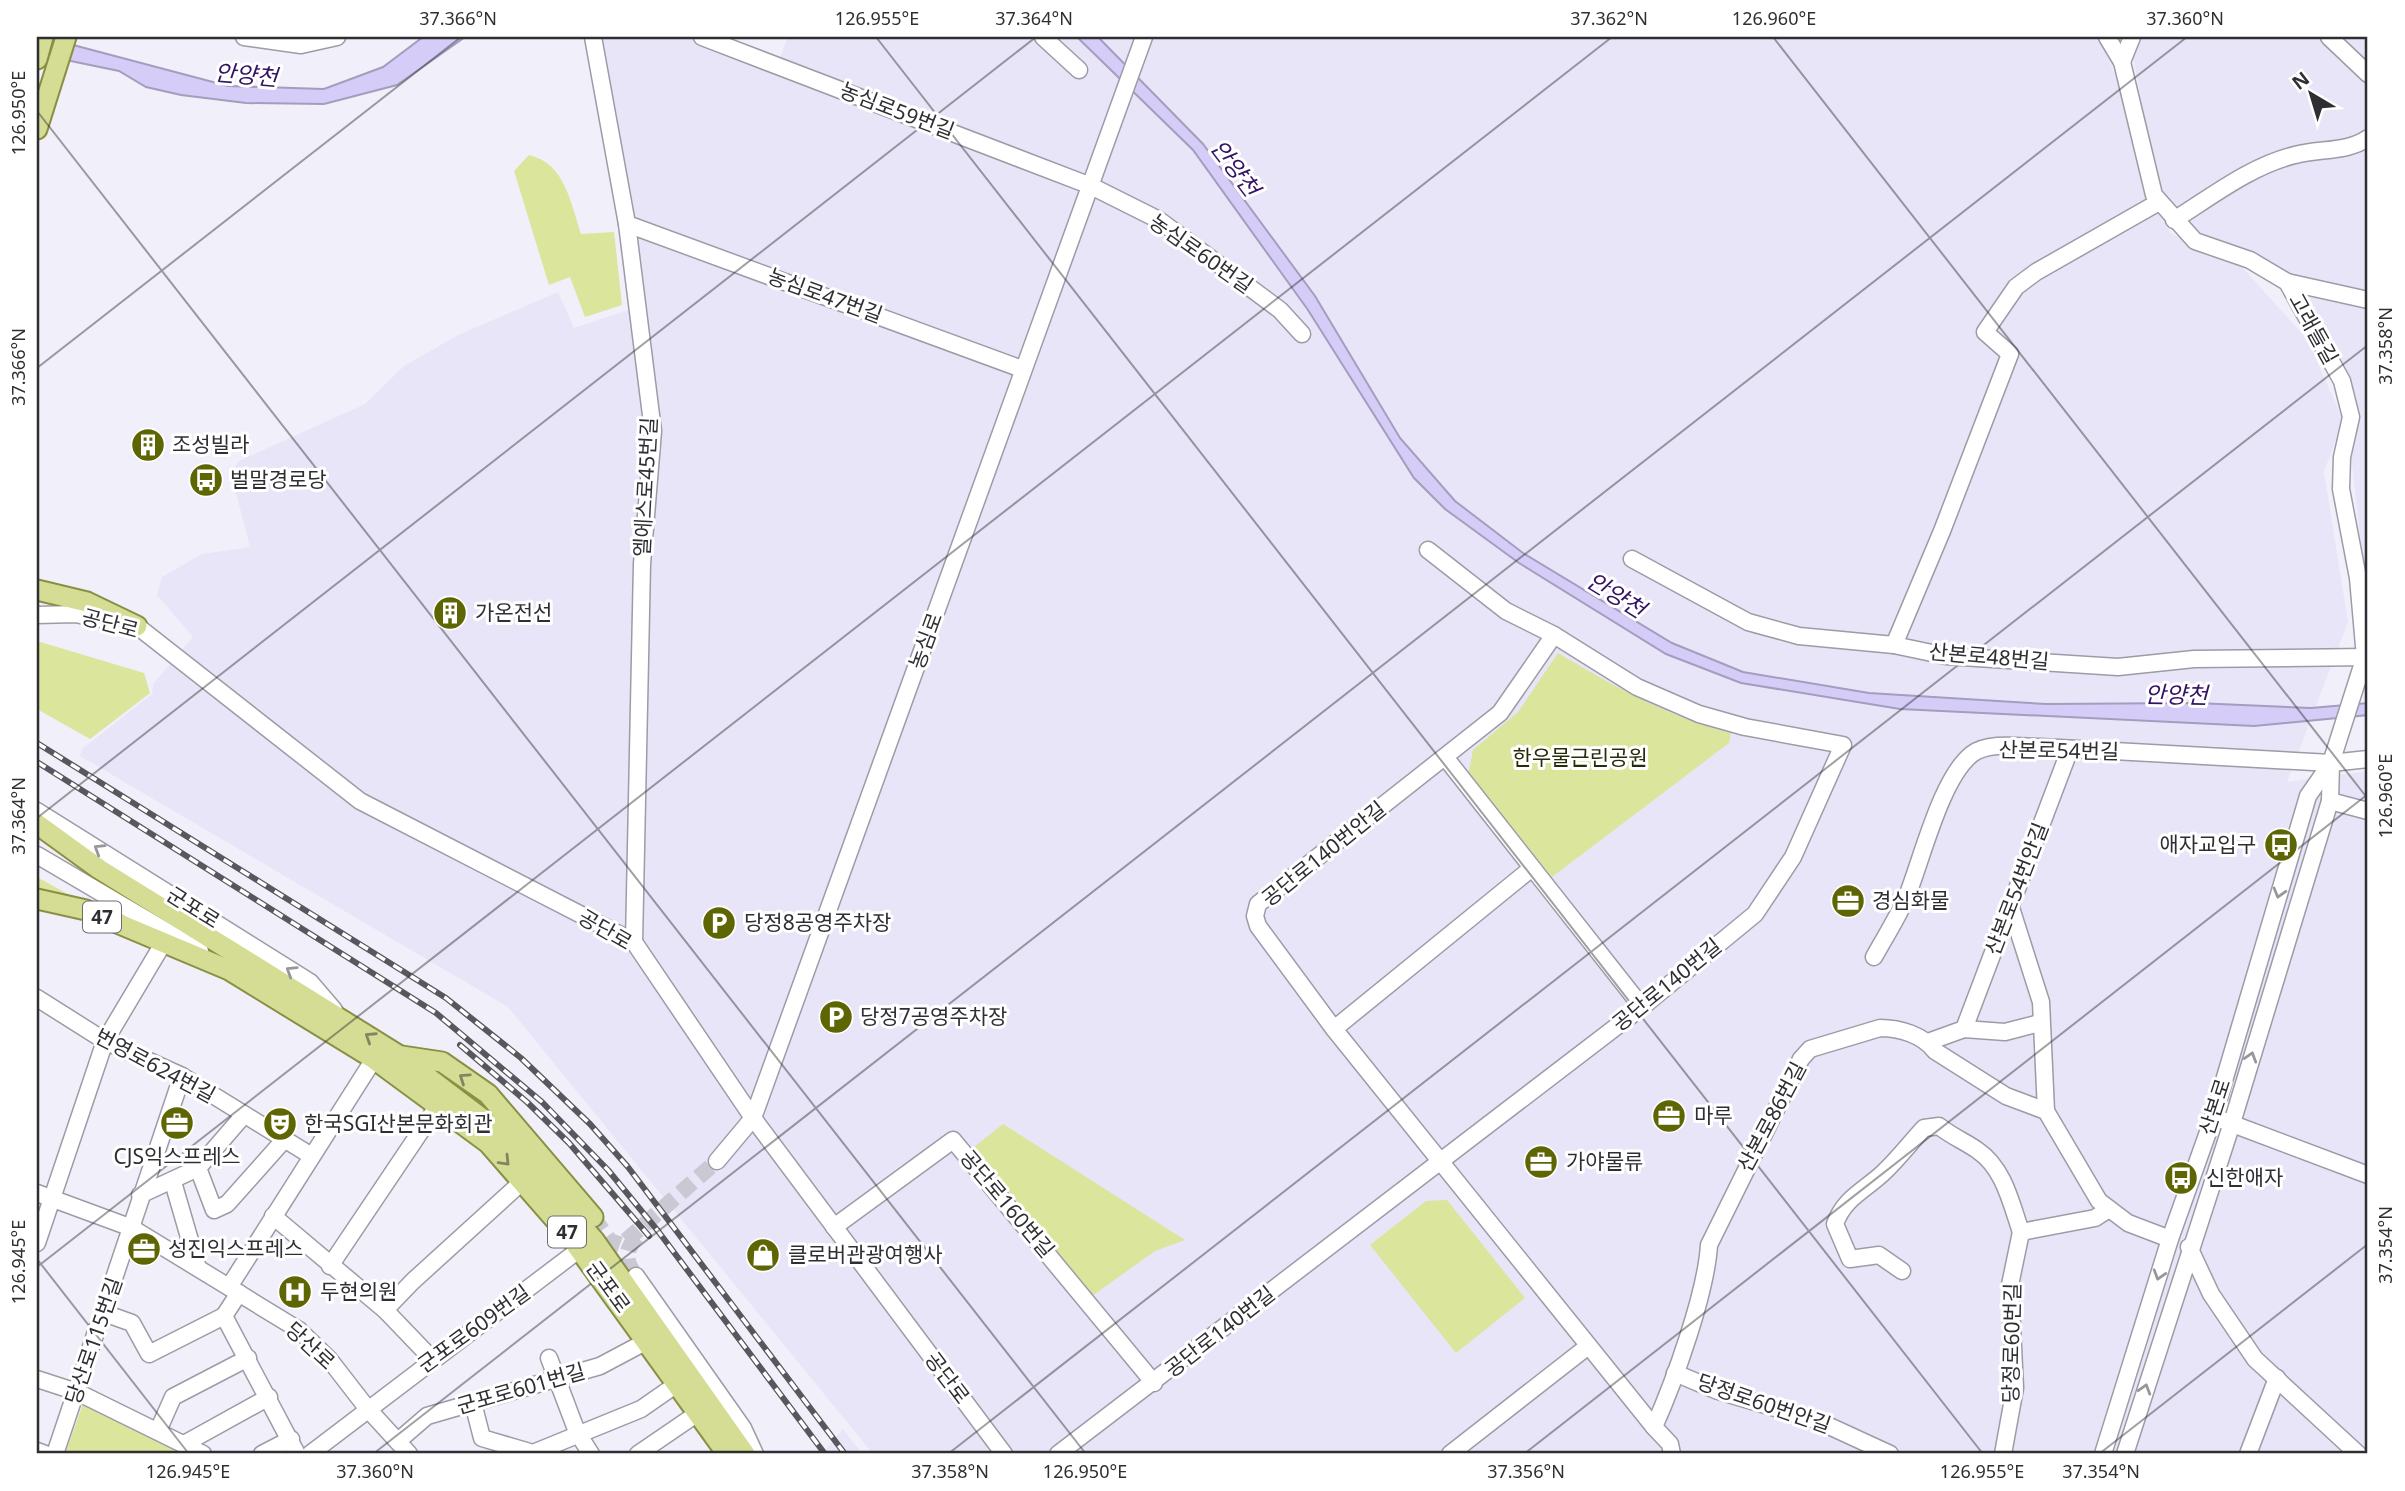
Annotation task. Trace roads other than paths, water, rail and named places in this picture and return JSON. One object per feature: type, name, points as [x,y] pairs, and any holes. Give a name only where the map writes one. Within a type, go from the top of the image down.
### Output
[{"type":"main road","points":[[37,59],[43,37]]},
{"type":"main road","points":[[37,129],[66,37]]},
{"type":"main road","points":[[37,590],[87,602],[137,626]]},
{"type":"main road","name":"군포로","points":[[42,821],[68,848],[400,1056],[499,1132],[520,1152],[594,1240],[746,1454]]},
{"type":"main road","name":"군포로","points":[[37,900],[86,910],[229,970],[374,1059],[439,1104],[488,1143],[580,1249],[727,1454]]},
{"type":"main road","points":[[400,1056],[442,1062],[488,1094],[593,1217]]},
{"type":"street","points":[[244,37],[301,45],[337,37]]},
{"type":"street","name":"엘에스로45번길","points":[[593,37],[627,224],[653,431],[642,564],[634,942]]},
{"type":"street","name":"농심로59번길","points":[[702,37],[1091,186]]},
{"type":"street","points":[[1043,37],[1079,70]]},
{"type":"street","name":"농심로","points":[[717,1161],[753,1118],[1144,37]]},
{"type":"street","name":"고래들길","points":[[2107,37],[2122,62],[2154,195],[2195,240],[2250,260],[2287,282],[2342,381],[2351,417],[2342,457],[2341,489],[2358,578],[2366,658]]},
{"type":"street","points":[[2122,62],[2132,37]]},
{"type":"street","points":[[2329,37],[2368,74]]},
{"type":"street","points":[[2174,220],[2241,178],[2293,155],[2364,145]]},
{"type":"street","name":"농심로60번길","points":[[1091,186],[1159,220],[1280,310],[1302,334]]},
{"type":"street","points":[[1894,645],[1942,531],[2010,354],[1985,332],[2015,287],[2036,272],[2159,202]]},
{"type":"street","name":"농심로47번길","points":[[627,224],[1022,369]]},
{"type":"street","points":[[2287,282],[2368,300]]},
{"type":"street","name":"공단로140번길","points":[[1058,1454],[1442,1162],[1642,1007],[1755,914],[1769,897],[1793,857],[1843,745],[1745,727],[1699,714],[1637,687],[1554,635],[1506,611],[1428,550]]},
{"type":"street","name":"산본로48번길","points":[[1632,559],[1748,622],[1799,636],[1894,645],[1946,656],[2118,667],[2194,659],[2366,658]]},
{"type":"street","name":"공단로","points":[[37,615],[75,614],[137,626],[360,802],[634,942],[753,1118],[1004,1454]]},
{"type":"street","name":"공단로140번안길","points":[[1554,635],[1500,713],[1258,904],[1255,916],[1258,926],[1334,1029],[1587,1347],[1670,1444],[1672,1454]]},
{"type":"street","points":[[2333,758],[2366,658]]},
{"type":"street","name":"산본로54번길","points":[[1874,957],[1906,898],[1934,820],[1949,788],[1973,753],[1998,747],[2368,759]]},
{"type":"street","name":"산본로54번안길","points":[[1964,1029],[2070,750]]},
{"type":"street","points":[[1446,757],[1642,1007]]},
{"type":"street","name":"산본로","points":[[2125,1454],[2189,1247],[2232,1123],[2330,801],[2333,758]]},
{"type":"street","name":"산본로","points":[[2103,1454],[2170,1239],[2213,1118],[2308,796],[2333,758]]},
{"type":"street","points":[[2330,801],[2368,811]]},
{"type":"street","name":"군포로","points":[[37,811],[42,821],[310,982],[340,1017]]},
{"type":"street","name":"군포로","points":[[37,855],[229,970]]},
{"type":"street","points":[[1334,1029],[1532,868]]},
{"type":"street","points":[[2011,908],[2041,1002],[2046,1111],[2082,1178],[2099,1201],[2128,1223],[2170,1239]]},
{"type":"street","points":[[37,1243],[44,1196],[105,1041],[164,942]]},
{"type":"street","name":"번영로624번길","points":[[37,998],[105,1041],[182,1076],[310,1155]]},
{"type":"street","points":[[1928,1042],[1964,1029],[2005,1032],[2040,1023]]},
{"type":"street","name":"산본로86번길","points":[[1654,1427],[1675,1373],[1706,1268],[1709,1245],[1801,1059],[1810,1049],[1880,1028],[1892,1028],[1928,1042],[1935,1051],[2006,1096],[2046,1111]]},
{"type":"street","points":[[104,1314],[132,1323],[149,1354],[224,1316],[234,1290],[273,1216],[374,1059]]},
{"type":"street","name":"당산로115번길","points":[[55,1454],[182,1076]]},
{"type":"street","points":[[330,1266],[439,1104]]},
{"type":"street","points":[[141,1195],[198,1168],[243,1116]]},
{"type":"street","points":[[2213,1118],[2368,1175]]},
{"type":"street","points":[[1902,1271],[1879,1255],[1850,1259],[1835,1224],[1839,1211],[1860,1189],[1882,1174],[1924,1128],[1939,1126],[1953,1138],[1978,1151],[1992,1164],[2000,1174],[2021,1232],[2095,1218],[2109,1209]]},
{"type":"street","points":[[198,1168],[214,1210],[227,1204],[284,1140]]},
{"type":"street","name":"공단로160번길","points":[[834,1227],[953,1140],[1154,1383]]},
{"type":"street","points":[[385,1310],[523,1181]]},
{"type":"street","points":[[173,1182],[198,1268]]},
{"type":"street","name":"당산로","points":[[44,1196],[132,1228],[299,1330],[329,1359],[367,1408],[409,1454]]},
{"type":"street","points":[[273,1216],[385,1310],[432,1359]]},
{"type":"street","name":"당정로60번길","points":[[2003,1454],[2015,1388],[2010,1285],[2021,1232]]},
{"type":"street","points":[[2189,1247],[2230,1326],[2255,1359],[2358,1454]]},
{"type":"street","name":"군포로609번길","points":[[310,1454],[367,1408],[580,1249]]},
{"type":"street","points":[[636,1276],[743,1429],[755,1454]]},
{"type":"street","points":[[224,1316],[294,1447],[262,1454]]},
{"type":"street","name":"군포로601번길","points":[[398,1441],[427,1416],[600,1366],[647,1341]]},
{"type":"street","points":[[1450,1454],[1587,1347]]},
{"type":"street","points":[[158,1431],[173,1396],[248,1358]]},
{"type":"street","points":[[549,1358],[555,1380],[577,1432],[591,1454]]},
{"type":"street","name":"당정로60번안길","points":[[1675,1373],[1718,1391],[1816,1420],[1890,1454]]},
{"type":"street","points":[[2248,1454],[2277,1378]]},
{"type":"street","points":[[37,1379],[77,1392],[203,1454]]},
{"type":"street","points":[[473,1403],[482,1438],[533,1452],[577,1432],[641,1409],[677,1384]]},
{"type":"street","points":[[184,1444],[269,1397]]},
{"type":"street","points":[[638,1454],[698,1413]]},
{"type":"street","points":[[37,1451],[45,1454]]},
{"type":"tunnel","points":[[593,1217],[610,1241],[621,1245],[717,1161]]},
{"type":"tunnel","points":[[636,1237],[627,1257],[636,1276]]},
{"type":"railway","points":[[37,743],[446,998],[521,1058],[590,1124],[628,1167],[845,1454]]},
{"type":"railway","points":[[37,762],[436,1013],[542,1102],[608,1170],[658,1231],[825,1454]]},
{"type":"railway","points":[[460,1045],[527,1102],[569,1143],[649,1236]]},
{"type":"place","name":"조성빌라","points":[[148,445]]},
{"type":"place","name":"벌말경로당","points":[[206,480]]},
{"type":"place","name":"가온전선","points":[[450,613]]},
{"type":"place","name":"애자교입구","points":[[2281,845]]},
{"type":"place","name":"경심화물","points":[[1848,901]]},
{"type":"place","name":"당정8공영주차장","points":[[719,923]]},
{"type":"place","name":"당정7공영주차장","points":[[836,1017]]},
{"type":"place","name":"마루","points":[[1669,1116]]},
{"type":"place","name":"CJS익스프레스","points":[[177,1123]]},
{"type":"place","name":"한국SGI산본문화회관","points":[[280,1124]]},
{"type":"place","name":"가야물류","points":[[1541,1162]]},
{"type":"place","name":"신한애자","points":[[2181,1178]]},
{"type":"place","name":"성진익스프레스","points":[[144,1249]]},
{"type":"place","name":"클로버관광여행사","points":[[763,1255]]},
{"type":"place","name":"두현의원","points":[[295,1292]]},
{"type":"water label","name":"안양천","points":[[246,75]]},
{"type":"water label","name":"안양천","points":[[1235,168]]},
{"type":"water label","name":"안양천","points":[[1616,595]]},
{"type":"water label","name":"안양천","points":[[2176,695]]},
{"type":"park label","name":"한우물근린공원","points":[[1580,758]]}]
